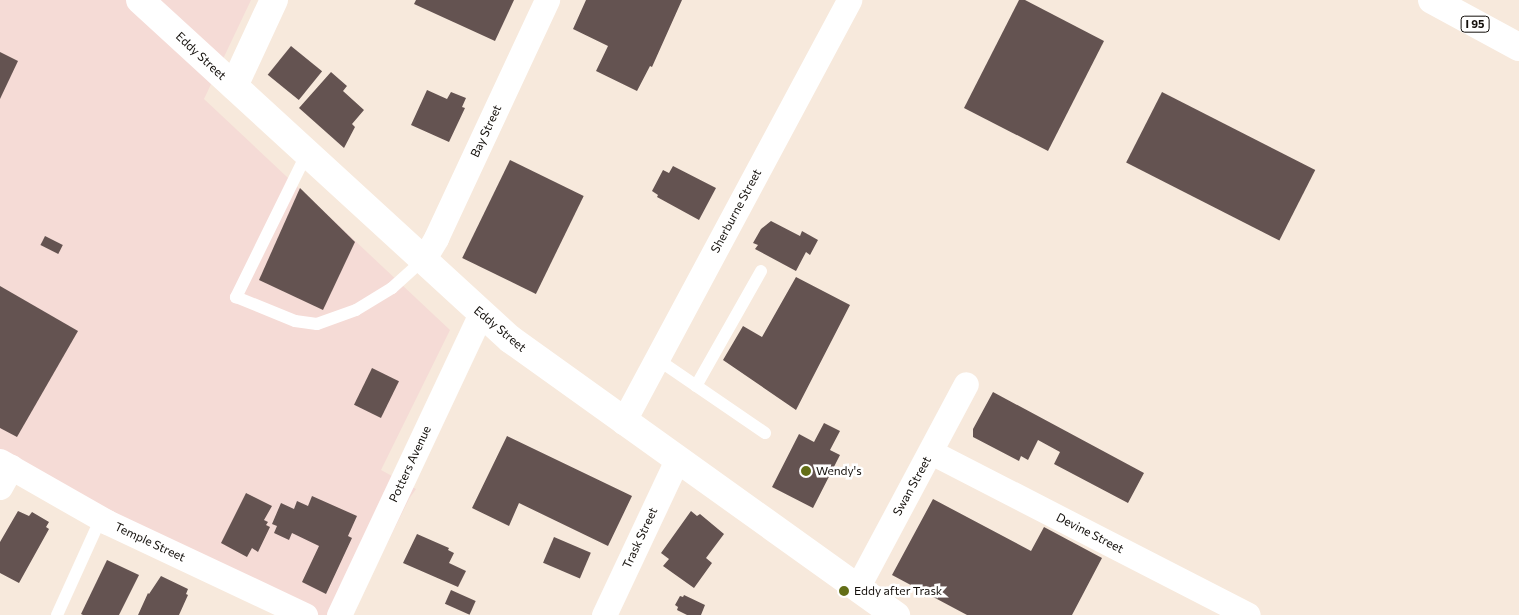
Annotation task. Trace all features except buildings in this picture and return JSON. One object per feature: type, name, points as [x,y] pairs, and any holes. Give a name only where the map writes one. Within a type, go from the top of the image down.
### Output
[{"type":"main road","name":"Eddy Street","points":[[140,0],[520,347],[677,460],[866,601],[896,615]]},
{"type":"main road","points":[[234,86],[274,0]]},
{"type":"main road","name":"I 95","points":[[1432,0],[1519,47]]},
{"type":"street","name":"Bay Street","points":[[423,260],[436,238],[546,0]]},
{"type":"street","name":"Sherburne Street","points":[[624,422],[849,0]]},
{"type":"street","name":"Potters Avenue","points":[[339,615],[481,313]]},
{"type":"street","name":"Swan Street","points":[[866,601],[931,452],[966,384]]},
{"type":"street","name":"Devine Street","points":[[931,452],[1248,615]]},
{"type":"street","name":"Trask Street","points":[[604,615],[677,460]]},
{"type":"street","name":"Temple Street","points":[[4,472],[305,615]]},
{"type":"lane","points":[[306,153],[236,297],[295,321],[317,324],[356,310],[392,288],[423,260]]},
{"type":"lane","points":[[696,386],[760,271]]},
{"type":"lane","points":[[657,359],[765,433]]},
{"type":"lane","points":[[57,615],[101,518]]},
{"type":"shaded area","points":[[0,0],[251,0],[204,99],[450,330],[381,470],[416,489],[409,499],[352,615],[288,615],[17,477],[0,492]]},
{"type":"place","name":"Wendy's","points":[[806,471]]},
{"type":"place","name":"Eddy after Trask","points":[[844,591]]}]
